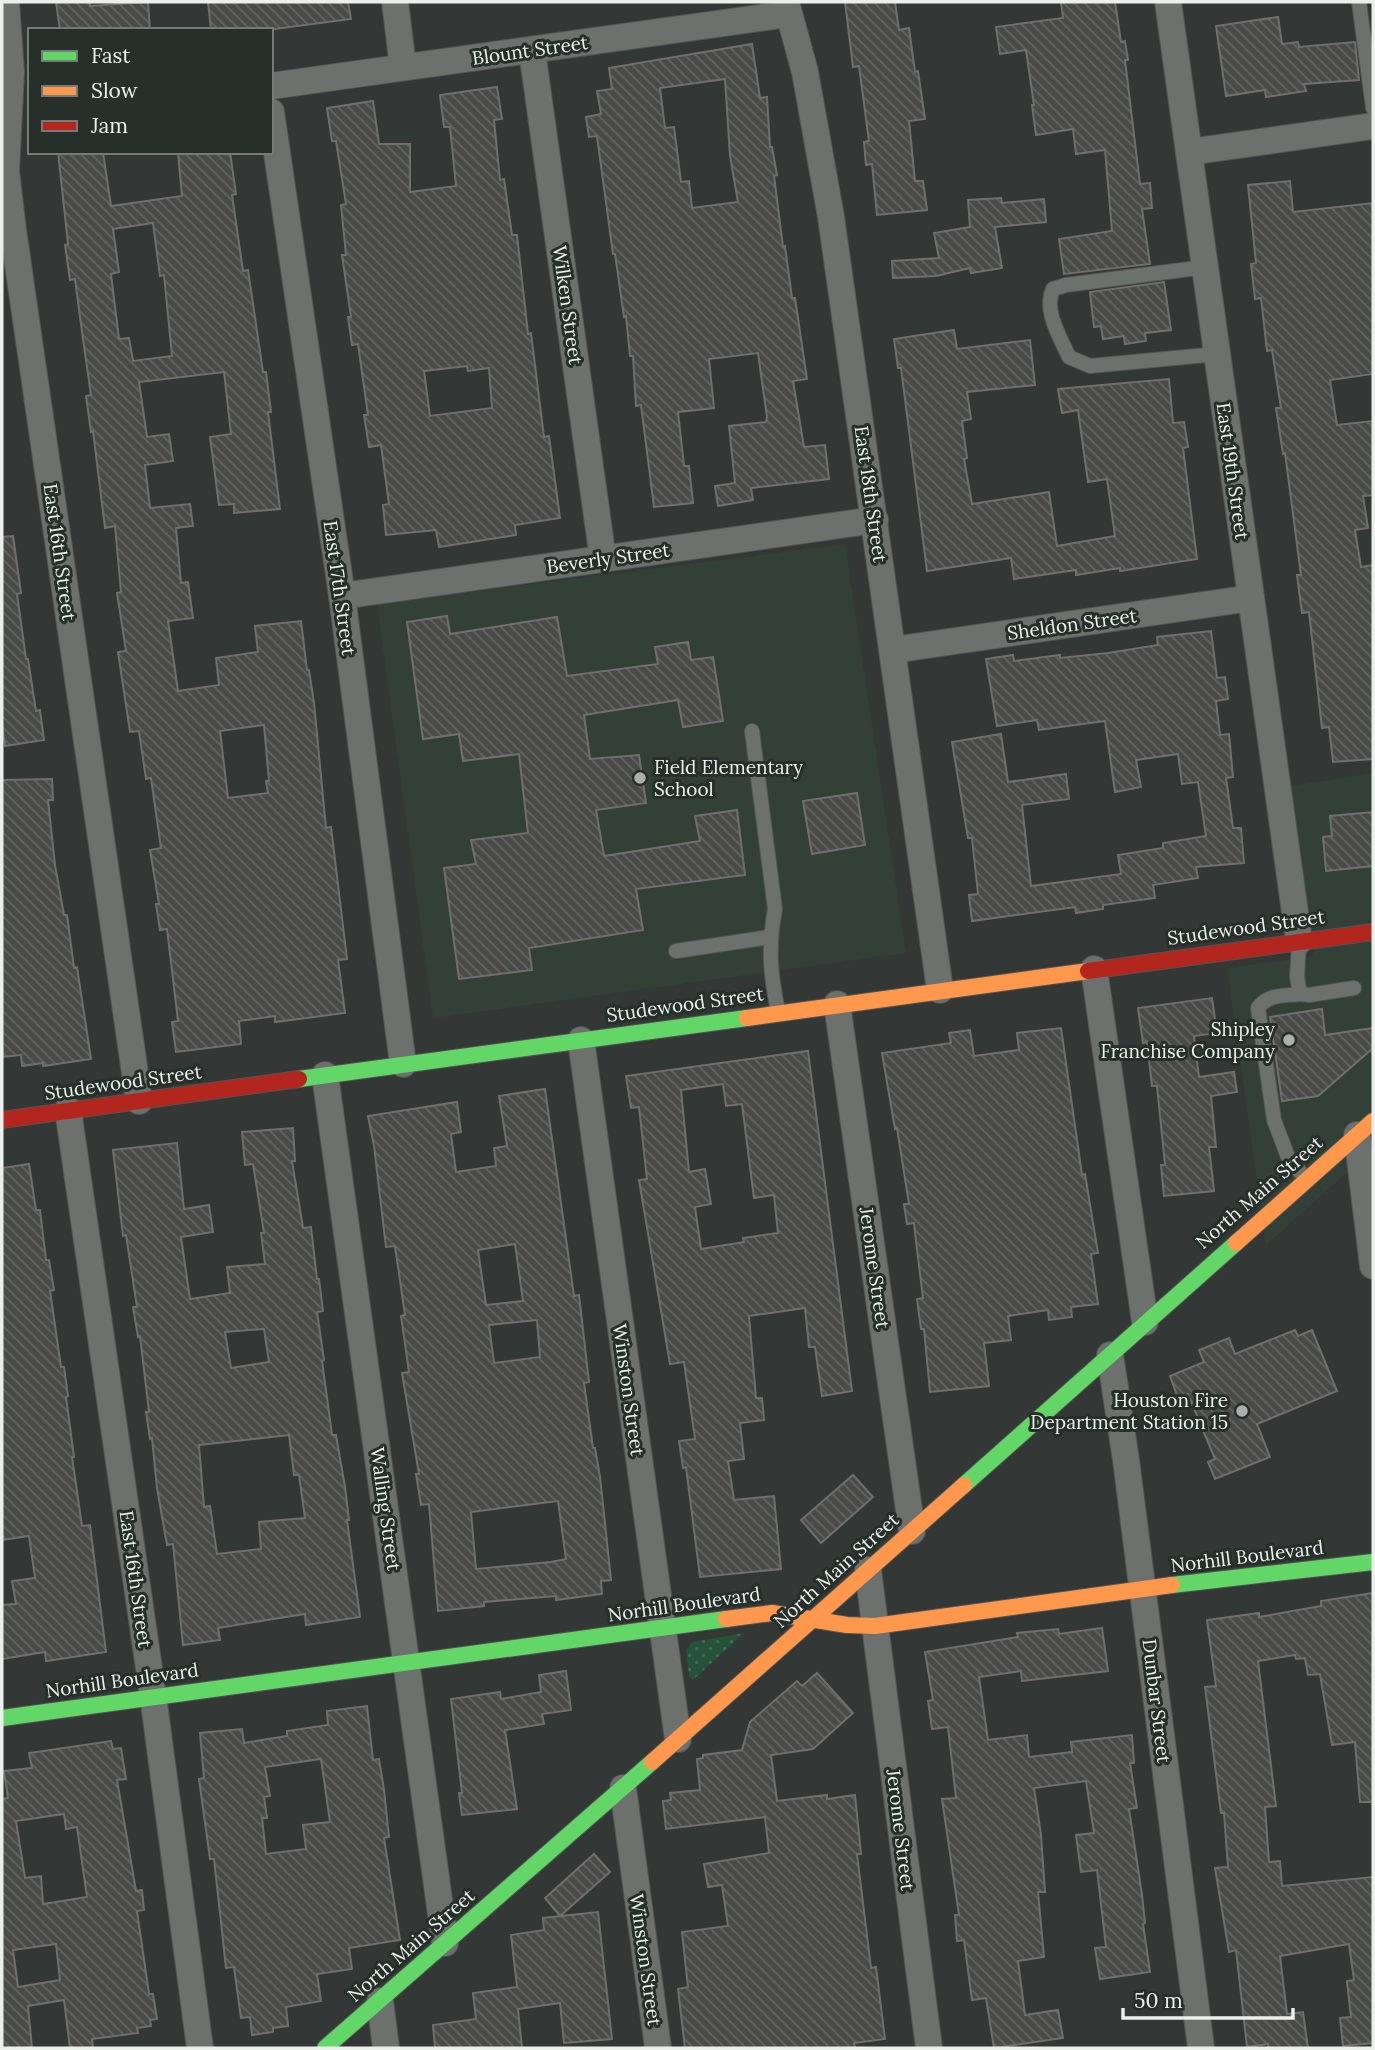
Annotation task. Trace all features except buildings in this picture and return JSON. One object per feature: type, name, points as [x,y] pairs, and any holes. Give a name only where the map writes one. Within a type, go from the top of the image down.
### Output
[{"type":"main road","name":"Studewood Street","points":[[2,1119],[1373,932]]},
{"type":"main road","name":"North Main Street","points":[[325,2048],[623,1788],[1365,1128]]},
{"type":"main road","name":"Norhill Boulevard","points":[[2,1718],[772,1613],[846,1625],[875,1626],[1142,1589],[1373,1562]]},
{"type":"street","name":"East 16th Street","points":[[6,2],[11,72],[19,116],[6,171],[13,230],[139,1101]]},
{"type":"street","points":[[395,2],[403,67]]},
{"type":"street","name":"East 19th Street","points":[[1168,2],[1299,941]]},
{"type":"street","name":"Blount Street","points":[[273,86],[532,51],[787,8]]},
{"type":"street","name":"East 18th Street","points":[[787,8],[805,72],[831,217],[876,520],[940,990]]},
{"type":"street","name":"Wilken Street","points":[[532,51],[603,559]]},
{"type":"street","name":"East 17th Street","points":[[273,126],[342,596],[403,1064]]},
{"type":"street","points":[[1189,152],[1373,126]]},
{"type":"street","name":"Beverly Street","points":[[342,596],[876,520]]},
{"type":"street","name":"Sheldon Street","points":[[893,650],[1251,598]]},
{"type":"street","points":[[1094,969],[1145,1322]]},
{"type":"street","name":"Jerome Street","points":[[837,1004],[912,1531]]},
{"type":"street","name":"Winston Street","points":[[581,1040],[678,1739]]},
{"type":"street","name":"Walling Street","points":[[325,1075],[445,1943]]},
{"type":"street","name":"East 16th Street","points":[[68,1110],[153,1696],[200,2048]]},
{"type":"street","points":[[1365,1128],[1373,1266]]},
{"type":"street","name":"Dunbar Street","points":[[1110,1355],[1201,2048]]},
{"type":"street","name":"Jerome Street","points":[[868,1570],[929,2048]]},
{"type":"street","name":"Winston Street","points":[[623,1788],[658,2048]]},
{"type":"street","points":[[380,2001],[386,2048]]},
{"type":"lane","points":[[1359,2],[1373,108]]},
{"type":"lane","points":[[1205,267],[1066,285],[1054,289],[1049,299],[1056,327],[1069,357],[1090,366],[1217,354]]},
{"type":"lane","points":[[752,731],[775,909],[770,937],[770,973],[779,1013]]},
{"type":"lane","points":[[676,951],[770,937]]},
{"type":"lane","points":[[1299,941],[1297,977],[1300,994]]},
{"type":"lane","points":[[1306,1179],[1288,1157],[1274,1120],[1258,1008],[1263,1001],[1272,998],[1354,988]]},
{"type":"shaded area","name":"Field Elementary School","points":[[845,544],[906,953],[433,1018],[377,604]]},
{"type":"shaded area","points":[[1373,773],[1373,1149],[1266,1245],[1227,968],[1315,956],[1291,786]]},
{"type":"green space","points":[[744,1633],[693,1680],[689,1676],[686,1651],[692,1642]]},
{"type":"traffic: fast","points":[[299,1079],[747,1018]]},
{"type":"traffic: fast","points":[[964,1485],[1236,1243]]},
{"type":"traffic: fast","points":[[1172,1585],[1373,1562]]},
{"type":"traffic: fast","points":[[2,1718],[726,1619]]},
{"type":"traffic: fast","points":[[325,2048],[652,1762]]},
{"type":"traffic: slow","points":[[747,1018],[1088,971]]},
{"type":"traffic: slow","points":[[1236,1243],[1373,1121]]},
{"type":"traffic: slow","points":[[652,1762],[964,1485]]},
{"type":"traffic: slow","points":[[726,1619],[772,1613],[847,1625],[875,1626],[1172,1585]]},
{"type":"traffic: jam","points":[[1088,971],[1373,932]]},
{"type":"traffic: jam","points":[[2,1120],[299,1079]]},
{"type":"place","name":"Field Elementary School","points":[[640,778]]},
{"type":"place","name":"Shipley Franchise Company","points":[[1289,1040]]},
{"type":"place","name":"Houston Fire Department Station 15","points":[[1242,1411]]}]
